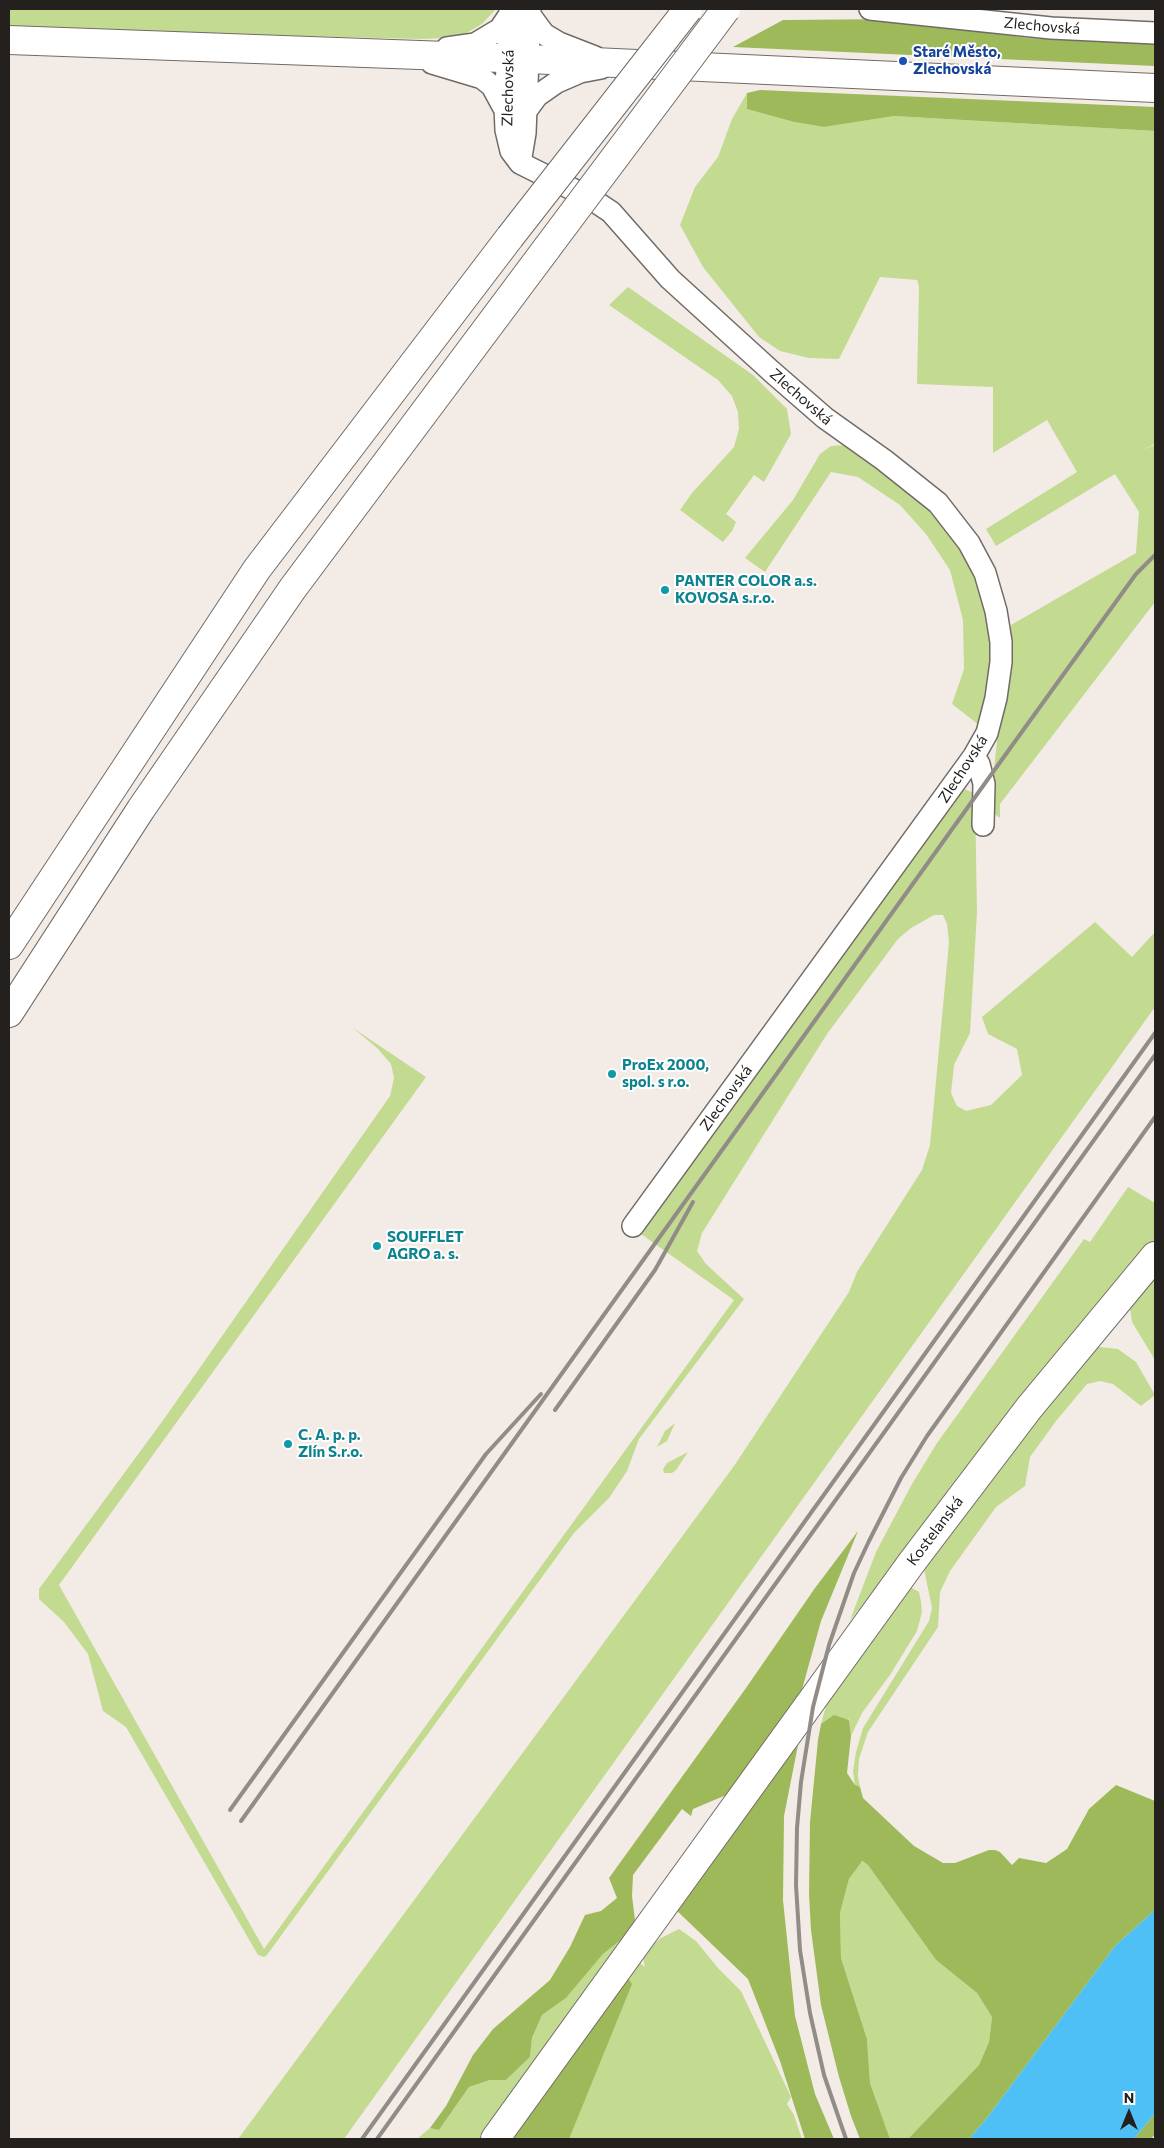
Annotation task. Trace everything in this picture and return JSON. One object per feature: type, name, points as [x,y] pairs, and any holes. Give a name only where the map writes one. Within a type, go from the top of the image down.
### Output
[{"type":"main road","points":[[9,945],[257,569],[510,237],[688,9]]},
{"type":"main road","points":[[9,1012],[141,810],[293,588],[726,9]]},
{"type":"main road","points":[[9,40],[518,59],[1155,88]]},
{"type":"main road","name":"Kostelanská","points":[[495,2139],[912,1562],[1035,1400],[1155,1256]]},
{"type":"street","name":"Zlechovská","points":[[870,9],[1051,28],[1155,33]]},
{"type":"street","name":"Zlechovská","points":[[520,12],[516,110],[520,163],[590,198],[611,212],[670,279],[771,371],[825,418],[884,460],[938,504],[969,543],[985,573],[996,611],[1001,642],[1002,662],[996,698],[987,733],[974,756],[633,1226]]},
{"type":"street","points":[[375,54],[475,44],[500,29],[520,12],[544,34],[559,43],[591,56],[620,64]]},
{"type":"street","points":[[375,54],[425,62],[482,78],[516,110],[557,82],[580,72],[620,64]]},
{"type":"street","points":[[974,756],[979,764],[984,784],[983,825]]},
{"type":"green space","points":[[9,9],[496,9],[482,24],[465,34],[445,38],[422,39],[143,32],[9,26]]},
{"type":"green space","points":[[898,19],[1028,38],[1155,44],[1155,66],[733,47],[783,20]]},
{"type":"green space","points":[[760,90],[1155,107],[1155,131],[894,116],[824,127],[794,122],[747,109],[747,93]]},
{"type":"green space","points":[[747,93],[748,109],[794,122],[824,127],[894,116],[1155,131],[1155,444],[1142,450],[1155,445],[1155,602],[1000,804],[1000,818],[993,813],[991,799],[997,741],[1008,682],[1011,625],[1136,553],[1139,512],[1115,474],[996,546],[986,529],[1077,472],[1047,420],[993,453],[993,387],[917,384],[919,286],[917,280],[880,277],[839,359],[809,358],[780,351],[759,337],[703,267],[680,225],[695,187],[718,157],[732,119]]},
{"type":"green space","points":[[628,287],[753,375],[787,409],[791,434],[764,482],[754,475],[726,514],[736,522],[732,531],[723,542],[680,510],[692,493],[734,447],[739,429],[738,412],[732,396],[718,380],[609,305]]},
{"type":"green space","points":[[844,445],[862,454],[914,494],[945,524],[962,550],[984,601],[990,632],[992,672],[979,725],[952,704],[964,669],[963,620],[950,570],[926,534],[900,505],[858,477],[831,472],[765,572],[745,558],[793,500],[820,454],[831,446]]},
{"type":"green space","points":[[964,789],[974,793],[975,798],[977,912],[970,1033],[954,1065],[951,1093],[957,1106],[966,1111],[991,1105],[1022,1075],[1017,1049],[988,1034],[982,1017],[1095,922],[1132,957],[1155,932],[1155,1007],[344,2139],[238,2139],[734,1466],[849,1292],[857,1272],[922,1170],[930,1145],[949,942],[947,924],[943,915],[934,915],[911,928],[898,939],[827,1034],[702,1233],[697,1251],[706,1264],[744,1299],[639,1439],[627,1471],[609,1498],[574,1533],[264,1957],[258,1955],[126,1727],[103,1711],[88,1654],[64,1622],[39,1599],[39,1589],[164,1419],[390,1096],[394,1078],[391,1064],[377,1048],[353,1028],[426,1077],[59,1585],[264,1949],[734,1300],[641,1234],[959,791]]},
{"type":"green space","points":[[1128,1187],[1155,1203],[1155,1241],[919,1539],[850,1620],[876,1552],[912,1484],[937,1443],[1084,1239],[1090,1242]]},
{"type":"green space","points":[[1155,1270],[1155,1360],[1132,1322],[1130,1308]]},
{"type":"green space","points":[[1100,1347],[1118,1349],[1136,1362],[1155,1395],[1141,1406],[1113,1384],[1100,1381],[1087,1384],[1056,1421],[1030,1457],[1025,1486],[996,1507],[950,1571],[940,1592],[938,1627],[868,1732],[859,1759],[858,1776],[860,1787],[855,1787],[853,1771],[863,1728],[929,1621],[932,1608],[924,1569],[1044,1404],[1093,1349]]},
{"type":"green space","points":[[675,1423],[667,1441],[657,1447],[665,1431]]},
{"type":"green space","points":[[688,1452],[676,1470],[672,1473],[664,1473],[663,1469],[667,1463]]},
{"type":"green space","points":[[858,1531],[821,1621],[801,1693],[731,1793],[693,1809],[691,1816],[682,1809],[633,1875],[632,1896],[636,1928],[603,1954],[566,1998],[542,2015],[532,2038],[530,2057],[506,2080],[490,2080],[469,2087],[439,2130],[430,2128],[446,2106],[473,2055],[493,2029],[550,1980],[570,1947],[585,1915],[601,1911],[617,1898],[609,1878],[746,1688],[815,1588]]},
{"type":"green space","points":[[912,1588],[919,1592],[921,1602],[922,1612],[917,1631],[890,1675],[862,1713],[851,1736],[849,1719],[821,1724],[828,1699],[908,1589]]},
{"type":"green space","points":[[834,1715],[849,1720],[851,1736],[847,1773],[855,1785],[860,1787],[863,1798],[914,1846],[943,1863],[955,1863],[989,1850],[995,1850],[1000,1852],[1012,1865],[1019,1858],[1046,1863],[1067,1849],[1089,1809],[1116,1785],[1155,1801],[1155,1910],[1115,1946],[987,2118],[969,2139],[908,2139],[979,2065],[989,2042],[992,2017],[977,1993],[936,1960],[868,1865],[862,1861],[849,1879],[840,1913],[841,1958],[867,2039],[870,2083],[890,2139],[860,2139],[851,2116],[821,2005],[811,1930],[809,1894],[810,1822],[818,1740],[821,1724]]},
{"type":"green space","points":[[798,1745],[784,1816],[783,1900],[795,2016],[815,2094],[834,2139],[805,2139],[780,2061],[748,1979],[673,1907]]},
{"type":"green space","points":[[861,1861],[868,1865],[936,1960],[977,1993],[992,2017],[989,2042],[979,2065],[908,2139],[890,2139],[870,2083],[867,2039],[841,1958],[840,1913],[849,1879]]},
{"type":"green space","points":[[636,1928],[481,2139],[417,2139],[430,2128],[439,2130],[469,2087],[490,2080],[506,2080],[530,2057],[532,2038],[542,2015],[566,1998],[603,1954]]},
{"type":"green space","points":[[679,1929],[696,1941],[718,1968],[741,1991],[791,2097],[787,2104],[794,2115],[802,2139],[569,2139],[626,1975],[638,1961],[645,1967],[642,1954],[661,1938]]},
{"type":"green space","points":[[626,1975],[632,1984],[569,2139],[508,2139]]},
{"type":"green space","points":[[1155,2113],[1155,2134],[1151,2139],[1134,2139]]},
{"type":"water","points":[[1155,1910],[1155,2113],[1134,2139],[969,2139],[987,2118],[1115,1946]]},
{"type":"railway","points":[[241,1821],[1016,740],[1136,574],[1155,555]]},
{"type":"railway","points":[[362,2139],[1155,1033]]},
{"type":"railway","points":[[377,2139],[1155,1055]]},
{"type":"railway","points":[[846,2139],[824,2075],[810,2013],[800,1950],[796,1885],[797,1828],[801,1782],[813,1707],[829,1645],[854,1573],[901,1478],[927,1436],[1155,1117]]},
{"type":"railway","points":[[555,1410],[655,1270],[693,1202]]},
{"type":"railway","points":[[230,1810],[486,1454],[541,1394]]},
{"type":"place","name":"Staré Město, Zlechovská","points":[[903,61]]},
{"type":"place","name":"PANTER COLOR a.s. KOVOSA s.r.o.","points":[[665,590]]},
{"type":"place","name":"ProEx 2000, spol. s r.o.","points":[[612,1074]]},
{"type":"place","name":"SOUFFLET AGRO a. s.","points":[[377,1246]]},
{"type":"place","name":"C. A. p. p. Zlín S.r.o.","points":[[288,1444]]}]
